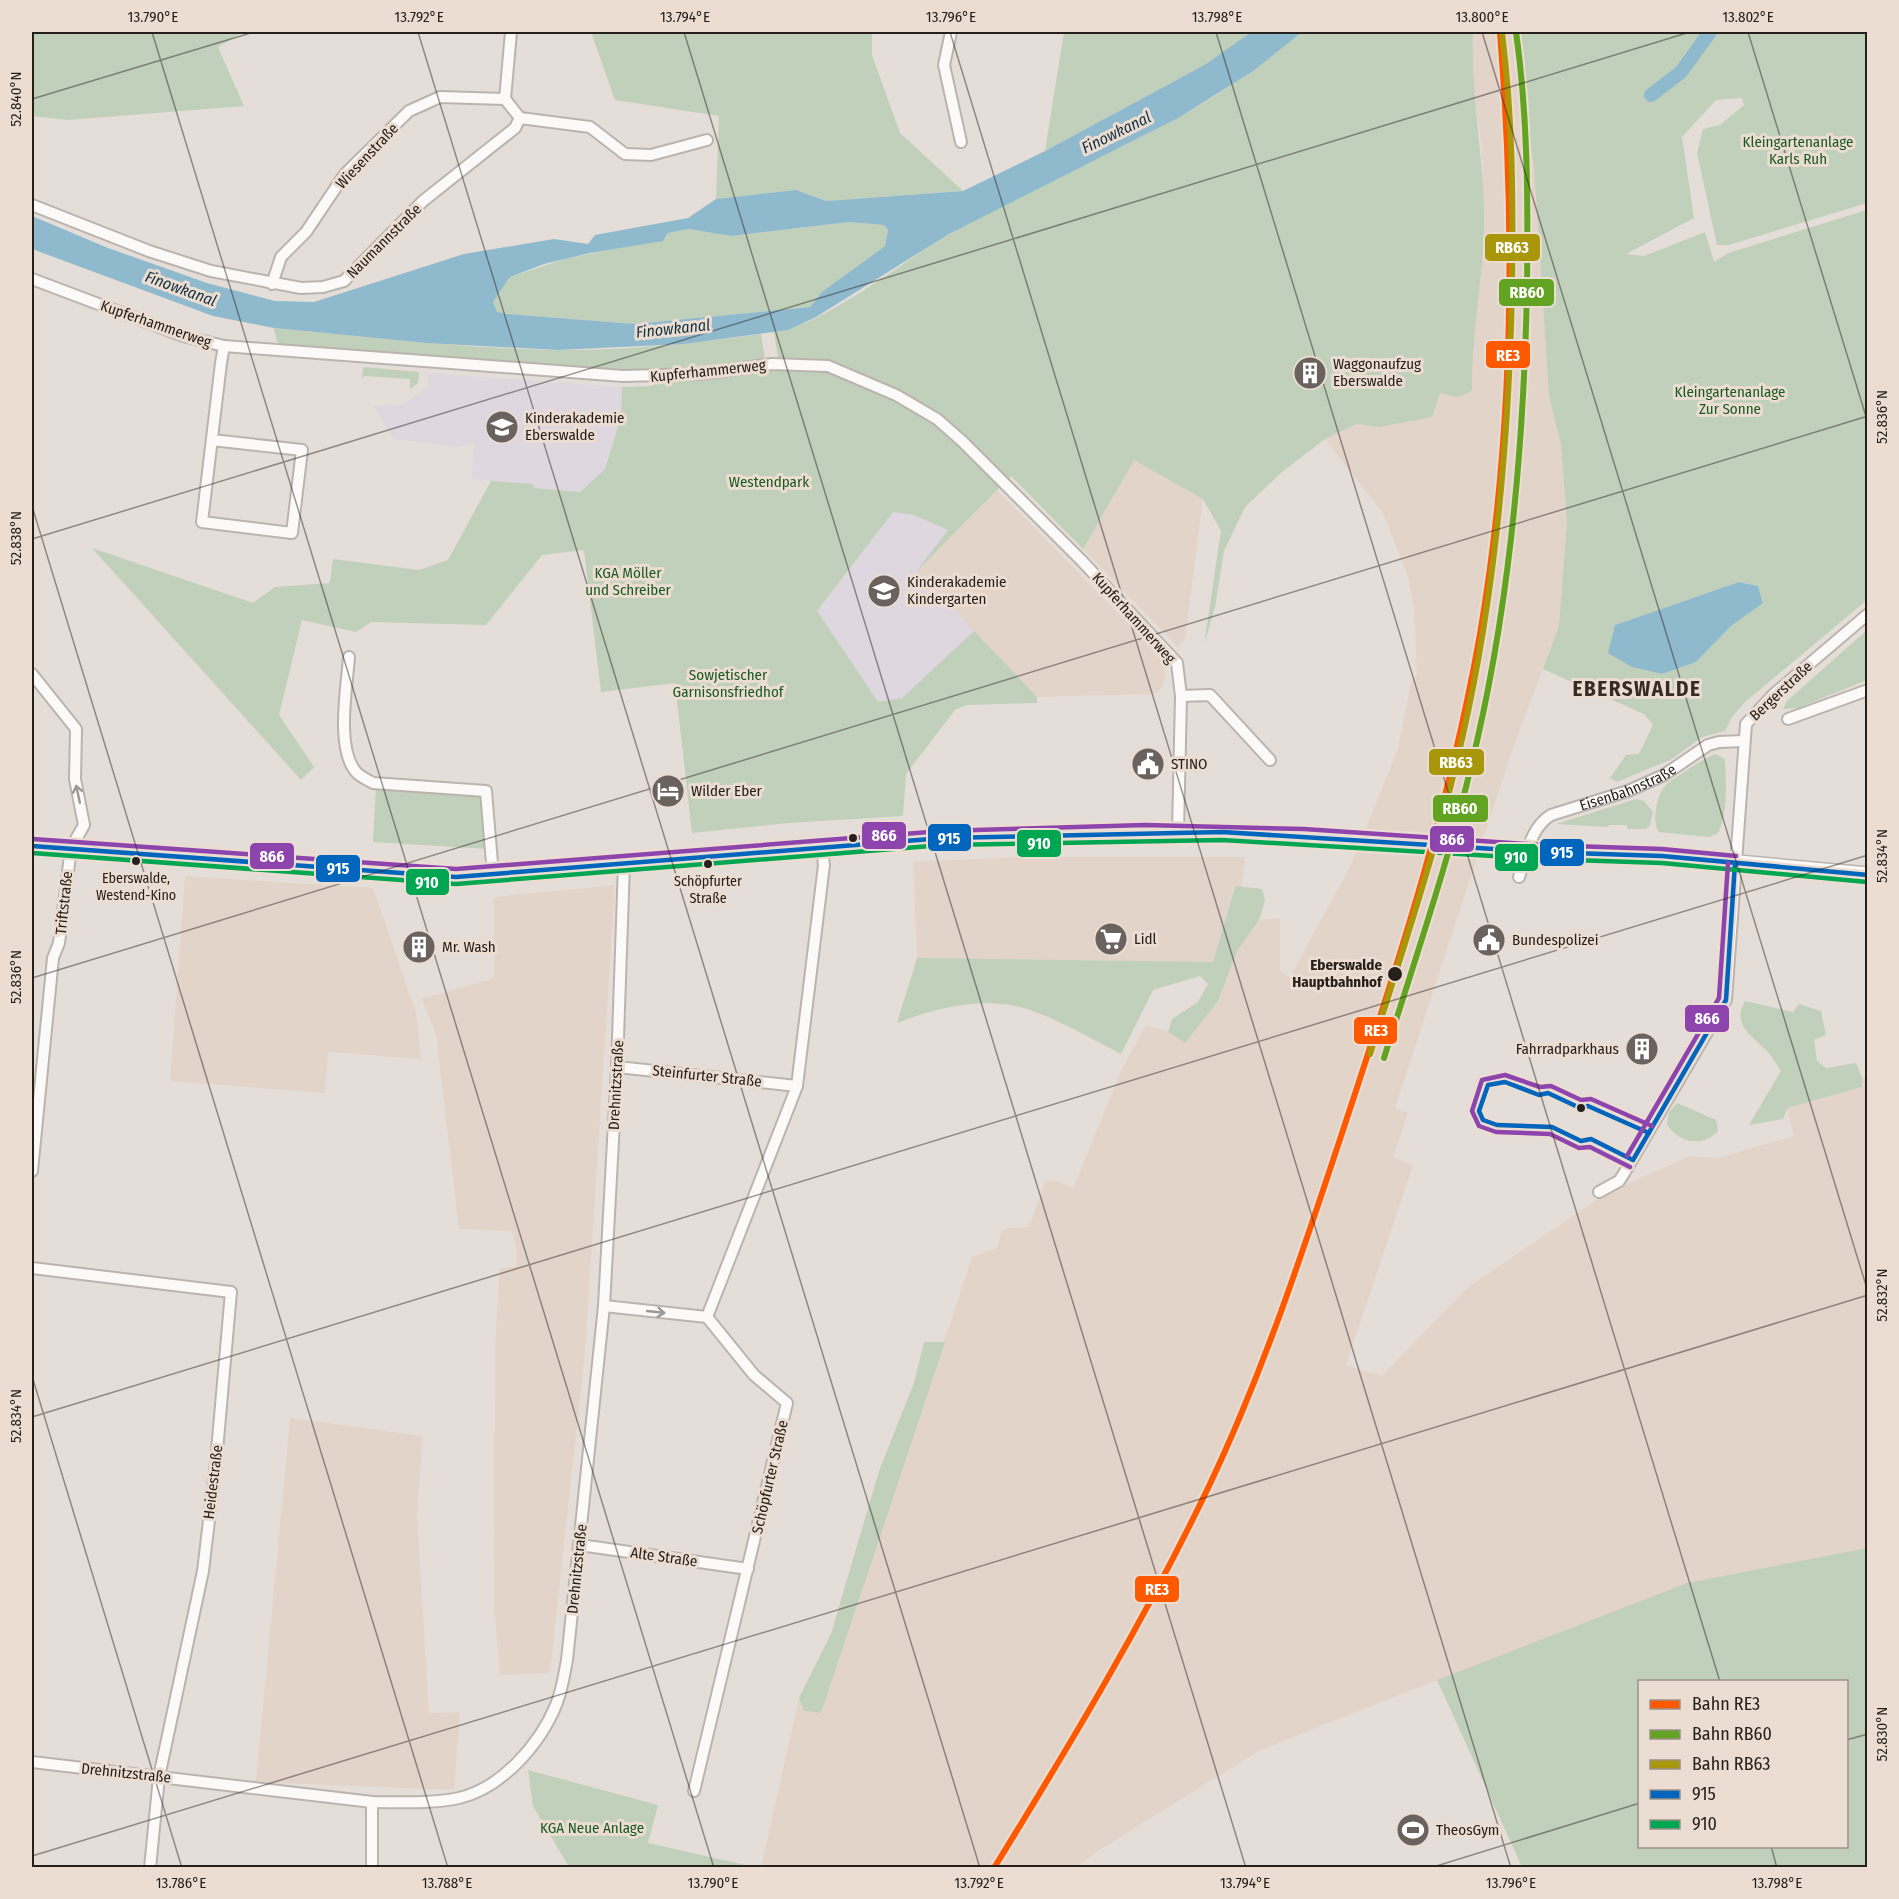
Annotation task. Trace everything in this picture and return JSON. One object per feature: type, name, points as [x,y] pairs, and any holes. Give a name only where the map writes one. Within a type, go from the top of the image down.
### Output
[{"type":"main road","points":[[32,846],[456,877],[822,847],[1005,835],[1178,832],[1358,839],[1542,852],[1655,856],[1868,875]]},
{"type":"street","points":[[511,32],[505,99],[520,118],[590,127],[625,154],[651,155],[707,140]]},
{"type":"street","points":[[951,32],[944,65],[961,142]]},
{"type":"street","name":"Wiesenstraße","points":[[272,284],[282,257],[306,232],[345,174],[409,111],[440,97],[505,99]]},
{"type":"street","name":"Naumannstraße","points":[[32,205],[149,251],[212,271],[272,284],[301,288],[323,287],[344,281],[423,201],[514,128],[520,118]]},
{"type":"street","name":"Kupferhammerweg","points":[[32,279],[183,336],[224,346],[623,376],[701,374],[772,364],[828,366],[844,371],[915,405],[962,441],[1166,648],[1177,663],[1182,696],[1178,832]]},
{"type":"street","points":[[212,440],[302,450],[292,533],[202,522],[212,440],[224,346]]},
{"type":"street","name":"Bergerstraße","points":[[1599,1192],[1619,1181],[1623,1175],[1726,1000],[1746,724],[1752,715],[1868,614]]},
{"type":"street","points":[[349,657],[344,727],[346,755],[357,773],[373,783],[486,790],[493,875]]},
{"type":"street","name":"Triftstraße","points":[[32,674],[76,729],[75,779],[84,825],[71,848],[59,943],[53,960],[32,1172]]},
{"type":"street","points":[[1788,719],[1868,690]]},
{"type":"street","points":[[1182,696],[1210,695],[1270,760]]},
{"type":"street","name":"Eisenbahnstraße","points":[[1520,877],[1535,828],[1541,821],[1551,815],[1637,787],[1664,775],[1708,745],[1719,741],[1743,741]]},
{"type":"street","points":[[604,1306],[707,1317],[797,1086],[824,865],[822,847]]},
{"type":"street","name":"Drehnitzstraße","points":[[32,1762],[372,1802],[415,1802],[460,1797],[488,1786],[509,1770],[547,1725],[558,1703],[567,1660],[604,1306],[617,1067],[624,864]]},
{"type":"street","name":"Steinfurter Straße","points":[[617,1067],[797,1086]]},
{"type":"street","name":"Heidestraße","points":[[32,1268],[231,1292],[216,1462],[203,1571],[159,1777],[150,1868]]},
{"type":"street","name":"Schöpfurter Straße","points":[[694,1791],[787,1403],[754,1375],[707,1317]]},
{"type":"street","name":"Alte Straße","points":[[580,1545],[748,1569]]},
{"type":"street","points":[[372,1802],[372,1868]]},
{"type":"shaded area","points":[[1473,32],[1514,32],[1534,166],[1549,396],[1561,445],[1567,520],[1559,626],[1512,751],[1395,1108],[1408,1113],[1393,1157],[1413,1165],[1346,1365],[1382,1376],[1468,1287],[1607,1193],[1690,1156],[1719,1158],[1794,1136],[1787,1108],[1862,1087],[1862,1078],[1867,1077],[1867,1548],[1687,1583],[1338,1719],[1259,1751],[1096,1852],[1076,1867],[761,1868],[799,1698],[804,1711],[821,1713],[972,1257],[998,1247],[1001,1232],[1008,1228],[1029,1227],[1046,1180],[1060,1182],[1073,1189],[1122,1069],[1146,1025],[1168,1032],[1184,1043],[1218,1001],[1237,951],[1259,920],[1280,918],[1280,971],[1290,977],[1349,869],[1398,749],[1411,682],[1417,675],[1414,606],[1408,577],[1383,513],[1325,439],[1358,424],[1379,427],[1440,393],[1457,397],[1472,391],[1472,348],[1484,232],[1482,150],[1471,68]]},
{"type":"shaded area","name":"Kinderakademie Eberswalde","points":[[428,373],[622,387],[621,417],[605,469],[580,492],[534,488],[533,484],[472,479],[474,443],[457,447],[394,439],[373,406],[403,404],[428,387]]},
{"type":"shaded area","points":[[1133,459],[1203,499],[1185,639],[1178,647],[1083,549]]},
{"type":"shaded area","points":[[997,490],[1162,658],[1166,678],[1159,692],[1037,697],[916,572]]},
{"type":"shaded area","name":"Kinderakademie Kindergarten","points":[[893,511],[914,515],[948,530],[917,572],[974,631],[902,698],[878,702],[817,611]]},
{"type":"shaded area","points":[[1014,857],[1245,857],[1241,887],[1234,886],[1213,962],[917,958],[913,862]]},
{"type":"shaded area","points":[[185,876],[373,888],[416,1013],[421,1059],[328,1052],[325,1093],[170,1081]]},
{"type":"shaded area","points":[[615,885],[585,1352],[550,1673],[500,1675],[494,1606],[495,1346],[500,1268],[516,1267],[517,1250],[512,1231],[459,1229],[436,1034],[422,999],[494,978],[494,897]]},
{"type":"shaded area","points":[[290,1418],[423,1436],[417,1514],[429,1713],[460,1712],[454,1790],[256,1782]]},
{"type":"green space","points":[[32,32],[243,32],[218,47],[244,106],[68,120],[32,116]]},
{"type":"green space","points":[[591,32],[872,32],[872,55],[900,133],[963,191],[826,201],[796,190],[716,199],[719,116],[615,100]]},
{"type":"green space","points":[[1064,32],[1251,32],[1206,64],[1045,151]]},
{"type":"green space","points":[[1302,32],[1473,32],[1474,82],[1483,181],[1484,232],[1473,351],[1472,391],[1457,397],[1440,393],[1432,417],[1379,427],[1357,424],[1325,439],[1282,472],[1245,507],[1224,551],[1215,607],[1204,645],[1221,531],[1203,499],[1134,460],[1083,549],[1011,476],[916,572],[948,530],[914,515],[893,512],[817,611],[878,702],[902,698],[974,631],[1037,697],[1037,703],[966,705],[955,710],[906,774],[903,816],[788,823],[692,833],[675,683],[601,692],[584,550],[542,555],[486,625],[371,622],[356,632],[302,620],[279,715],[314,767],[301,780],[92,548],[253,603],[275,587],[330,583],[333,559],[419,570],[448,560],[491,481],[533,484],[534,488],[580,492],[605,469],[621,417],[622,387],[652,386],[653,378],[297,353],[277,342],[274,328],[450,345],[556,350],[659,346],[761,334],[766,365],[779,364],[774,332],[794,327],[838,306],[976,219],[1195,108],[1273,55]]},
{"type":"green space","points":[[1514,32],[1867,32],[1867,203],[1729,245],[1717,245],[1697,153],[1703,129],[1720,125],[1744,105],[1742,98],[1716,100],[1682,137],[1694,218],[1626,254],[1644,256],[1705,232],[1714,262],[1728,253],[1867,210],[1867,600],[1745,702],[1732,717],[1725,731],[1702,737],[1672,759],[1617,782],[1610,778],[1626,755],[1639,754],[1653,725],[1644,714],[1543,669],[1559,626],[1567,520],[1561,445],[1549,396],[1534,166]],"holes":[[[1739,582],[1758,586],[1763,602],[1731,626],[1696,662],[1662,674],[1632,667],[1615,625]]]},
{"type":"green space","points":[[849,222],[884,225],[888,230],[885,246],[822,292],[810,307],[634,324],[497,313],[493,302],[510,277],[565,259],[666,238],[668,233],[689,229],[731,236]]},
{"type":"green space","points":[[363,367],[419,372],[418,383],[410,389],[410,379],[364,376],[362,379]]},
{"type":"green space","points":[[1867,630],[1867,680],[1798,708],[1783,709],[1787,701]]},
{"type":"green space","points":[[1716,754],[1725,759],[1726,777],[1725,807],[1718,833],[1709,837],[1659,832],[1655,815],[1663,788],[1684,772]]},
{"type":"green space","points":[[376,786],[476,793],[484,797],[488,849],[373,842]]},
{"type":"green space","points":[[1636,799],[1644,801],[1653,812],[1650,826],[1645,829],[1627,829],[1627,825],[1609,825],[1608,827],[1556,824]]},
{"type":"green space","points":[[1235,886],[1262,889],[1265,900],[1259,920],[1237,951],[1218,1001],[1185,1043],[1168,1032],[1172,1019],[1198,1002],[1208,984],[1200,976],[1153,990],[1121,1054],[1045,1016],[1005,1004],[957,1006],[897,1023],[917,958],[1213,962]]},
{"type":"green space","points":[[1745,1001],[1793,1012],[1799,1004],[1821,1011],[1826,1035],[1814,1040],[1817,1061],[1826,1068],[1856,1063],[1862,1078],[1862,1087],[1787,1108],[1783,1119],[1749,1125],[1781,1071],[1769,1053],[1744,1028],[1741,1016]]},
{"type":"green space","points":[[1677,1103],[1716,1120],[1718,1131],[1705,1140],[1698,1141],[1678,1136],[1667,1124],[1669,1112]]},
{"type":"green space","points":[[924,1342],[945,1342],[821,1713],[804,1711],[799,1698],[831,1634],[879,1471],[914,1383]]},
{"type":"green space","points":[[1867,1548],[1867,1867],[1522,1867],[1437,1680],[1687,1583]]},
{"type":"green space","name":"KGA Neue Anlage","points":[[528,1770],[658,1805],[648,1843],[754,1867],[569,1867],[533,1806]]},
{"type":"water","name":"Finowkanal","points":[[1251,32],[1302,32],[1253,71],[1180,117],[949,234],[816,317],[788,330],[683,344],[558,350],[427,343],[274,328],[213,316],[32,249],[32,216],[108,248],[207,283],[275,301],[314,302],[464,254],[554,239],[588,244],[595,235],[688,218],[716,199],[796,190],[826,201],[963,191],[1045,151],[1206,64]],"holes":[[[849,222],[884,225],[888,230],[885,246],[822,292],[810,307],[634,324],[507,314],[497,312],[493,302],[510,277],[544,264],[590,253],[663,241],[668,233],[689,229],[731,236]]]},
{"type":"water","points":[[1739,582],[1758,586],[1763,603],[1731,626],[1696,662],[1662,674],[1632,667],[1608,653],[1615,625]]},
{"type":"waterway","points":[[1651,95],[1681,72],[1710,32]]},
{"type":"rail line","name":"RE3","points":[[994,1868],[1134,1632],[1185,1535],[1229,1442],[1283,1306],[1315,1214],[1385,1001],[1439,819],[1480,634],[1500,484],[1509,333],[1510,258],[1500,32]]},
{"type":"rail line","name":"RB60","points":[[1384,1058],[1457,821],[1489,685],[1507,573],[1519,459],[1527,288],[1525,128],[1516,32]]},
{"type":"rail line","name":"RB63","points":[[1370,1054],[1453,779],[1474,683],[1492,571],[1504,458],[1512,288],[1510,129],[1502,33]]},
{"type":"transit line","name":"866","points":[[33,839],[456,869],[942,831],[1145,825],[1304,829],[1542,845],[1662,849],[1736,856]]},
{"type":"transit line","name":"915","points":[[32,846],[456,877],[943,838],[1222,832],[1542,852],[1662,856],[1868,875]]},
{"type":"transit line","name":"910","points":[[32,853],[456,884],[943,845],[1222,840],[1542,859],[1662,863],[1867,882]]},
{"type":"transit line","name":"866","points":[[1627,1156],[1719,998],[1728,863]]},
{"type":"transit line","name":"915","points":[[1633,1160],[1726,1000],[1735,863]]},
{"type":"transit line","name":"866","points":[[1630,1167],[1590,1147],[1579,1148],[1550,1134],[1496,1132],[1479,1126],[1472,1111],[1482,1080],[1505,1075],[1540,1087],[1551,1086],[1581,1100],[1591,1099],[1652,1126]]},
{"type":"transit line","name":"915","points":[[1633,1160],[1591,1139],[1581,1141],[1552,1127],[1497,1125],[1483,1120],[1479,1111],[1488,1085],[1505,1082],[1539,1095],[1548,1093],[1580,1108],[1588,1106],[1649,1133]]},
{"type":"place","name":"Waggonaufzug Eberswalde","points":[[1310,373]]},
{"type":"place","name":"Kinderakademie Eberswalde","points":[[502,427]]},
{"type":"place","name":"Kinderakademie Kindergarten","points":[[884,591]]},
{"type":"place","name":"STINO","points":[[1148,764]]},
{"type":"place","name":"Wilder Eber","points":[[668,791]]},
{"type":"place","name":"Eberswalde, Westend-Kino","points":[[136,861]]},
{"type":"place","name":"Schöpfurter Straße","points":[[708,864]]},
{"type":"place","name":"Lidl","points":[[1111,939]]},
{"type":"place","name":"Bundespolizei","points":[[1489,940]]},
{"type":"place","name":"Mr. Wash","points":[[419,947]]},
{"type":"place","name":"Eberswalde Hauptbahnhof","points":[[1395,974]]},
{"type":"place","name":"Fahrradparkhaus","points":[[1642,1049]]},
{"type":"place","name":"TheosGym","points":[[1413,1830]]},
{"type":"district","name":"EBERSWALDE","points":[[1637,689]]},
{"type":"park label","name":"Kleingartenanlage Karls Ruh","points":[[1798,150]]},
{"type":"park label","name":"Kleingartenanlage Zur Sonne","points":[[1730,400]]},
{"type":"park label","name":"Westendpark","points":[[769,482]]},
{"type":"park label","name":"KGA Möller und Schreiber","points":[[628,582]]},
{"type":"park label","name":"Sowjetischer Garnisonsfriedhof","points":[[728,684]]}]
